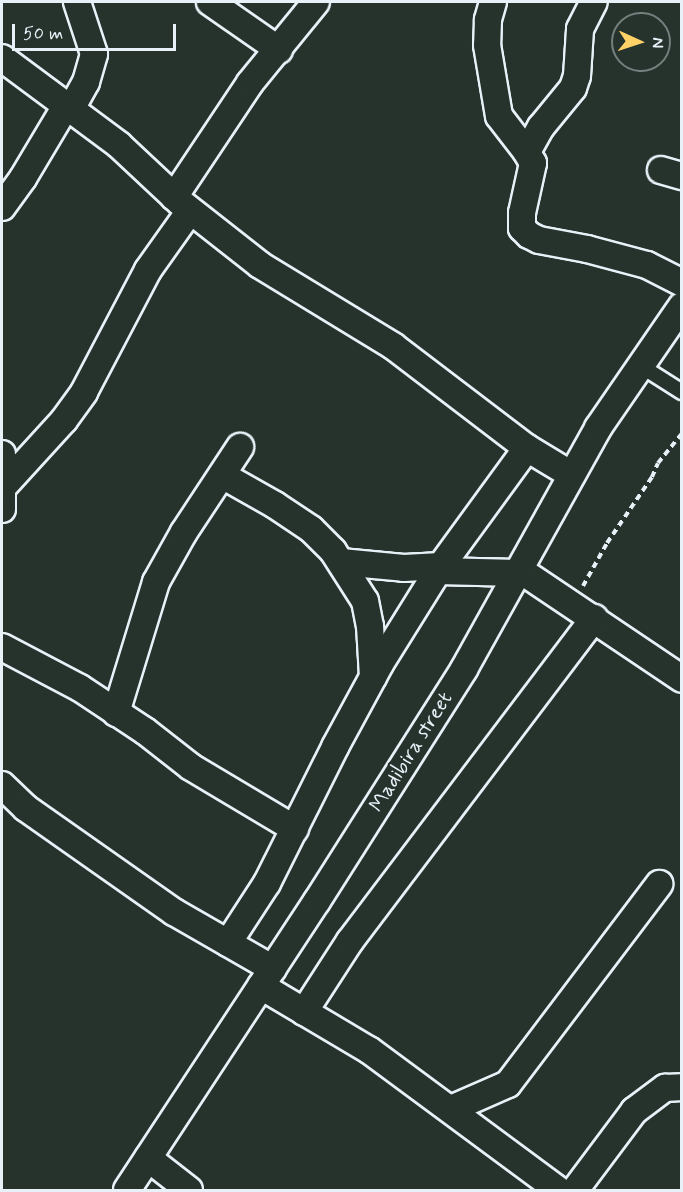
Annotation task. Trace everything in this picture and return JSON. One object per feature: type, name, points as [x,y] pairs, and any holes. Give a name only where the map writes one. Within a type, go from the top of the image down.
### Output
[{"type":"street","points":[[2,207],[86,82],[94,54],[77,2]]},
{"type":"street","points":[[210,2],[279,50]]},
{"type":"street","points":[[2,498],[84,392],[182,204],[250,83],[316,2]]},
{"type":"street","points":[[493,2],[488,20],[487,45],[499,116],[527,152],[532,163],[522,213],[522,228],[529,236],[647,265],[681,283]]},
{"type":"street","points":[[527,152],[541,127],[573,88],[578,76],[580,29],[594,2]]},
{"type":"street","points":[[2,58],[118,145],[182,204],[260,265],[393,346],[527,448],[572,476]]},
{"type":"street","name":"Madibira street","points":[[127,1191],[464,669],[598,428],[681,306]]},
{"type":"street","points":[[116,713],[156,582],[184,532],[240,447]]},
{"type":"street","points":[[228,943],[267,883],[373,677],[440,568],[527,448]]},
{"type":"street","points":[[2,454],[2,498]]},
{"type":"street","points":[[222,475],[275,505],[311,529],[333,550],[365,601],[370,626],[373,677]]},
{"type":"street","points":[[341,562],[394,568],[518,571],[584,612],[681,679]]},
{"type":"street","points":[[304,1012],[350,941],[584,612]]},
{"type":"street","points":[[2,647],[80,688],[191,767],[295,829]]},
{"type":"street","points":[[2,785],[26,808],[102,862],[174,912],[228,943],[304,1012],[369,1050],[558,1191]]},
{"type":"street","points":[[451,1109],[508,1084],[659,884]]},
{"type":"street","points":[[575,1191],[634,1111],[665,1088],[681,1087]]},
{"type":"street","points":[[148,1158],[189,1191]]},
{"type":"lane","points":[[641,366],[681,392]]},
{"type":"path","points":[[584,612],[598,556],[652,477],[658,463],[681,433]]}]
